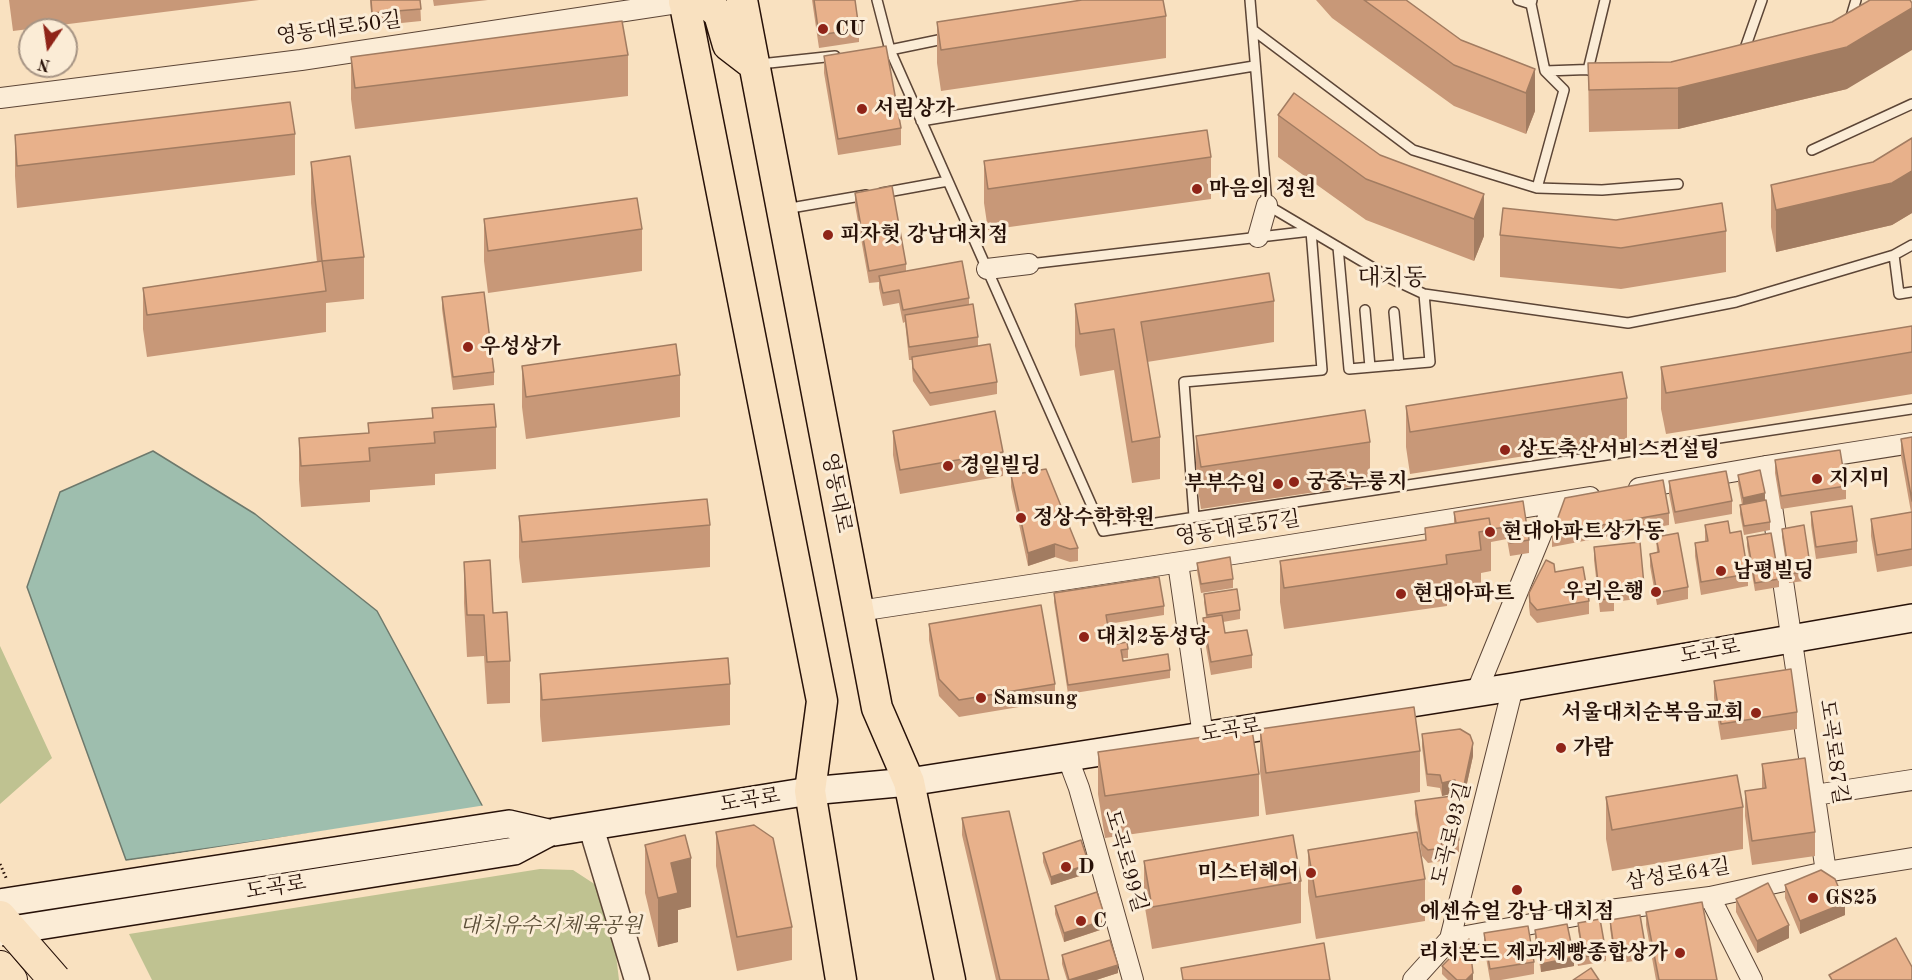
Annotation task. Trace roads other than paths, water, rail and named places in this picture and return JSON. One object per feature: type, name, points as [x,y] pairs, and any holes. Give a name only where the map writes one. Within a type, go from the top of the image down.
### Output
[{"type":"highway","points":[[0,917],[55,980]]},
{"type":"main road","points":[[754,65],[728,45],[719,14],[704,0],[684,1],[822,701],[810,791],[842,980]]},
{"type":"main road","name":"영동대로","points":[[742,0],[877,708],[909,782],[950,980]]},
{"type":"main road","name":"도곡로","points":[[0,932],[514,851],[548,833],[810,791],[909,782],[1203,736],[1513,687],[1912,618]]},
{"type":"main road","name":"도곡로","points":[[0,903],[509,824],[548,833]]},
{"type":"street","name":"영동대로50길","points":[[0,98],[301,60],[684,1]]},
{"type":"street","points":[[1258,237],[1267,205]]},
{"type":"street","points":[[987,269],[1029,264]]},
{"type":"street","name":"영동대로57길","points":[[859,611],[1554,504],[1766,466],[1912,443]]},
{"type":"street","name":"도곡로87길","points":[[1766,466],[1826,872]]},
{"type":"street","points":[[1478,691],[1554,504]]},
{"type":"street","points":[[1178,563],[1203,736]]},
{"type":"street","name":"도곡로93길","points":[[1413,980],[1450,939],[1513,687]]},
{"type":"street","name":"도곡로99길","points":[[1067,756],[1079,788],[1133,980]]},
{"type":"street","points":[[1815,795],[1912,780]]},
{"type":"street","points":[[591,827],[637,980]]},
{"type":"street","name":"삼성로64길","points":[[1450,939],[1602,911],[1710,897],[1826,872],[1912,858]]},
{"type":"street","points":[[1710,897],[1752,980]]},
{"type":"lane","points":[[877,0],[890,50],[1103,531],[1912,409]]},
{"type":"lane","points":[[1250,0],[1267,205],[1392,279],[1425,294],[1628,323],[1736,302],[1894,255],[1912,245]]},
{"type":"lane","points":[[1518,0],[1532,2],[1545,71],[1564,90],[1537,188]]},
{"type":"lane","points":[[1588,70],[1605,0]]},
{"type":"lane","points":[[1742,56],[1762,0]]},
{"type":"lane","points":[[1856,0],[1846,30],[1857,25]]},
{"type":"lane","points":[[1253,30],[1413,150],[1537,188],[1602,190],[1678,184]]},
{"type":"lane","points":[[879,51],[959,35]]},
{"type":"lane","points":[[754,65],[845,55]]},
{"type":"lane","points":[[1731,58],[1753,55]]},
{"type":"lane","points":[[921,121],[1254,66]]},
{"type":"lane","points":[[1545,71],[1610,69]]},
{"type":"lane","points":[[1812,150],[1912,104]]},
{"type":"lane","points":[[782,210],[948,181]]},
{"type":"lane","points":[[1029,264],[1311,231]]},
{"type":"lane","points":[[1194,517],[1184,382],[1322,370],[1311,231]]},
{"type":"lane","points":[[1338,247],[1349,369],[1430,362],[1425,294]]},
{"type":"lane","points":[[1894,255],[1899,294],[1912,292]]},
{"type":"lane","points":[[1365,310],[1370,367]]},
{"type":"lane","points":[[1394,312],[1399,364]]},
{"type":"place","name":"CU","points":[[823,29]]},
{"type":"place","name":"서림상가","points":[[862,109]]},
{"type":"place","name":"마음의 정원","points":[[1197,189]]},
{"type":"place","name":"피자헛 강남대치점","points":[[828,235]]},
{"type":"place","name":"우성상가","points":[[468,347]]},
{"type":"place","name":"상도축산서비스컨설팅","points":[[1505,450]]},
{"type":"place","name":"경일빌딩","points":[[948,466]]},
{"type":"place","name":"지지미","points":[[1817,479]]},
{"type":"place","name":"궁중누룽지","points":[[1294,482]]},
{"type":"place","name":"부부수입","points":[[1278,484]]},
{"type":"place","name":"정상수학학원","points":[[1021,518]]},
{"type":"place","name":"현대아파트상가동","points":[[1490,532]]},
{"type":"place","name":"남평빌딩","points":[[1721,571]]},
{"type":"place","name":"우리은행","points":[[1656,592]]},
{"type":"place","name":"현대아파트","points":[[1401,594]]},
{"type":"place","name":"대치2동성당","points":[[1084,637]]},
{"type":"place","name":"Samsung","points":[[981,698]]},
{"type":"place","name":"서울대치순복음교회","points":[[1756,713]]},
{"type":"place","name":"가람","points":[[1561,748]]},
{"type":"place","name":"D","points":[[1066,867]]},
{"type":"place","name":"미스터헤어","points":[[1311,873]]},
{"type":"place","name":"에센슈얼 강남 대치점","points":[[1517,890]]},
{"type":"place","name":"GS25","points":[[1813,898]]},
{"type":"place","name":"C","points":[[1081,921]]},
{"type":"place","name":"리치몬드 제과제빵종합상가","points":[[1680,953]]},
{"type":"district","name":"대치동","points":[[1392,279]]},
{"type":"park label","name":"대치유수지체육공원","points":[[551,926]]}]
